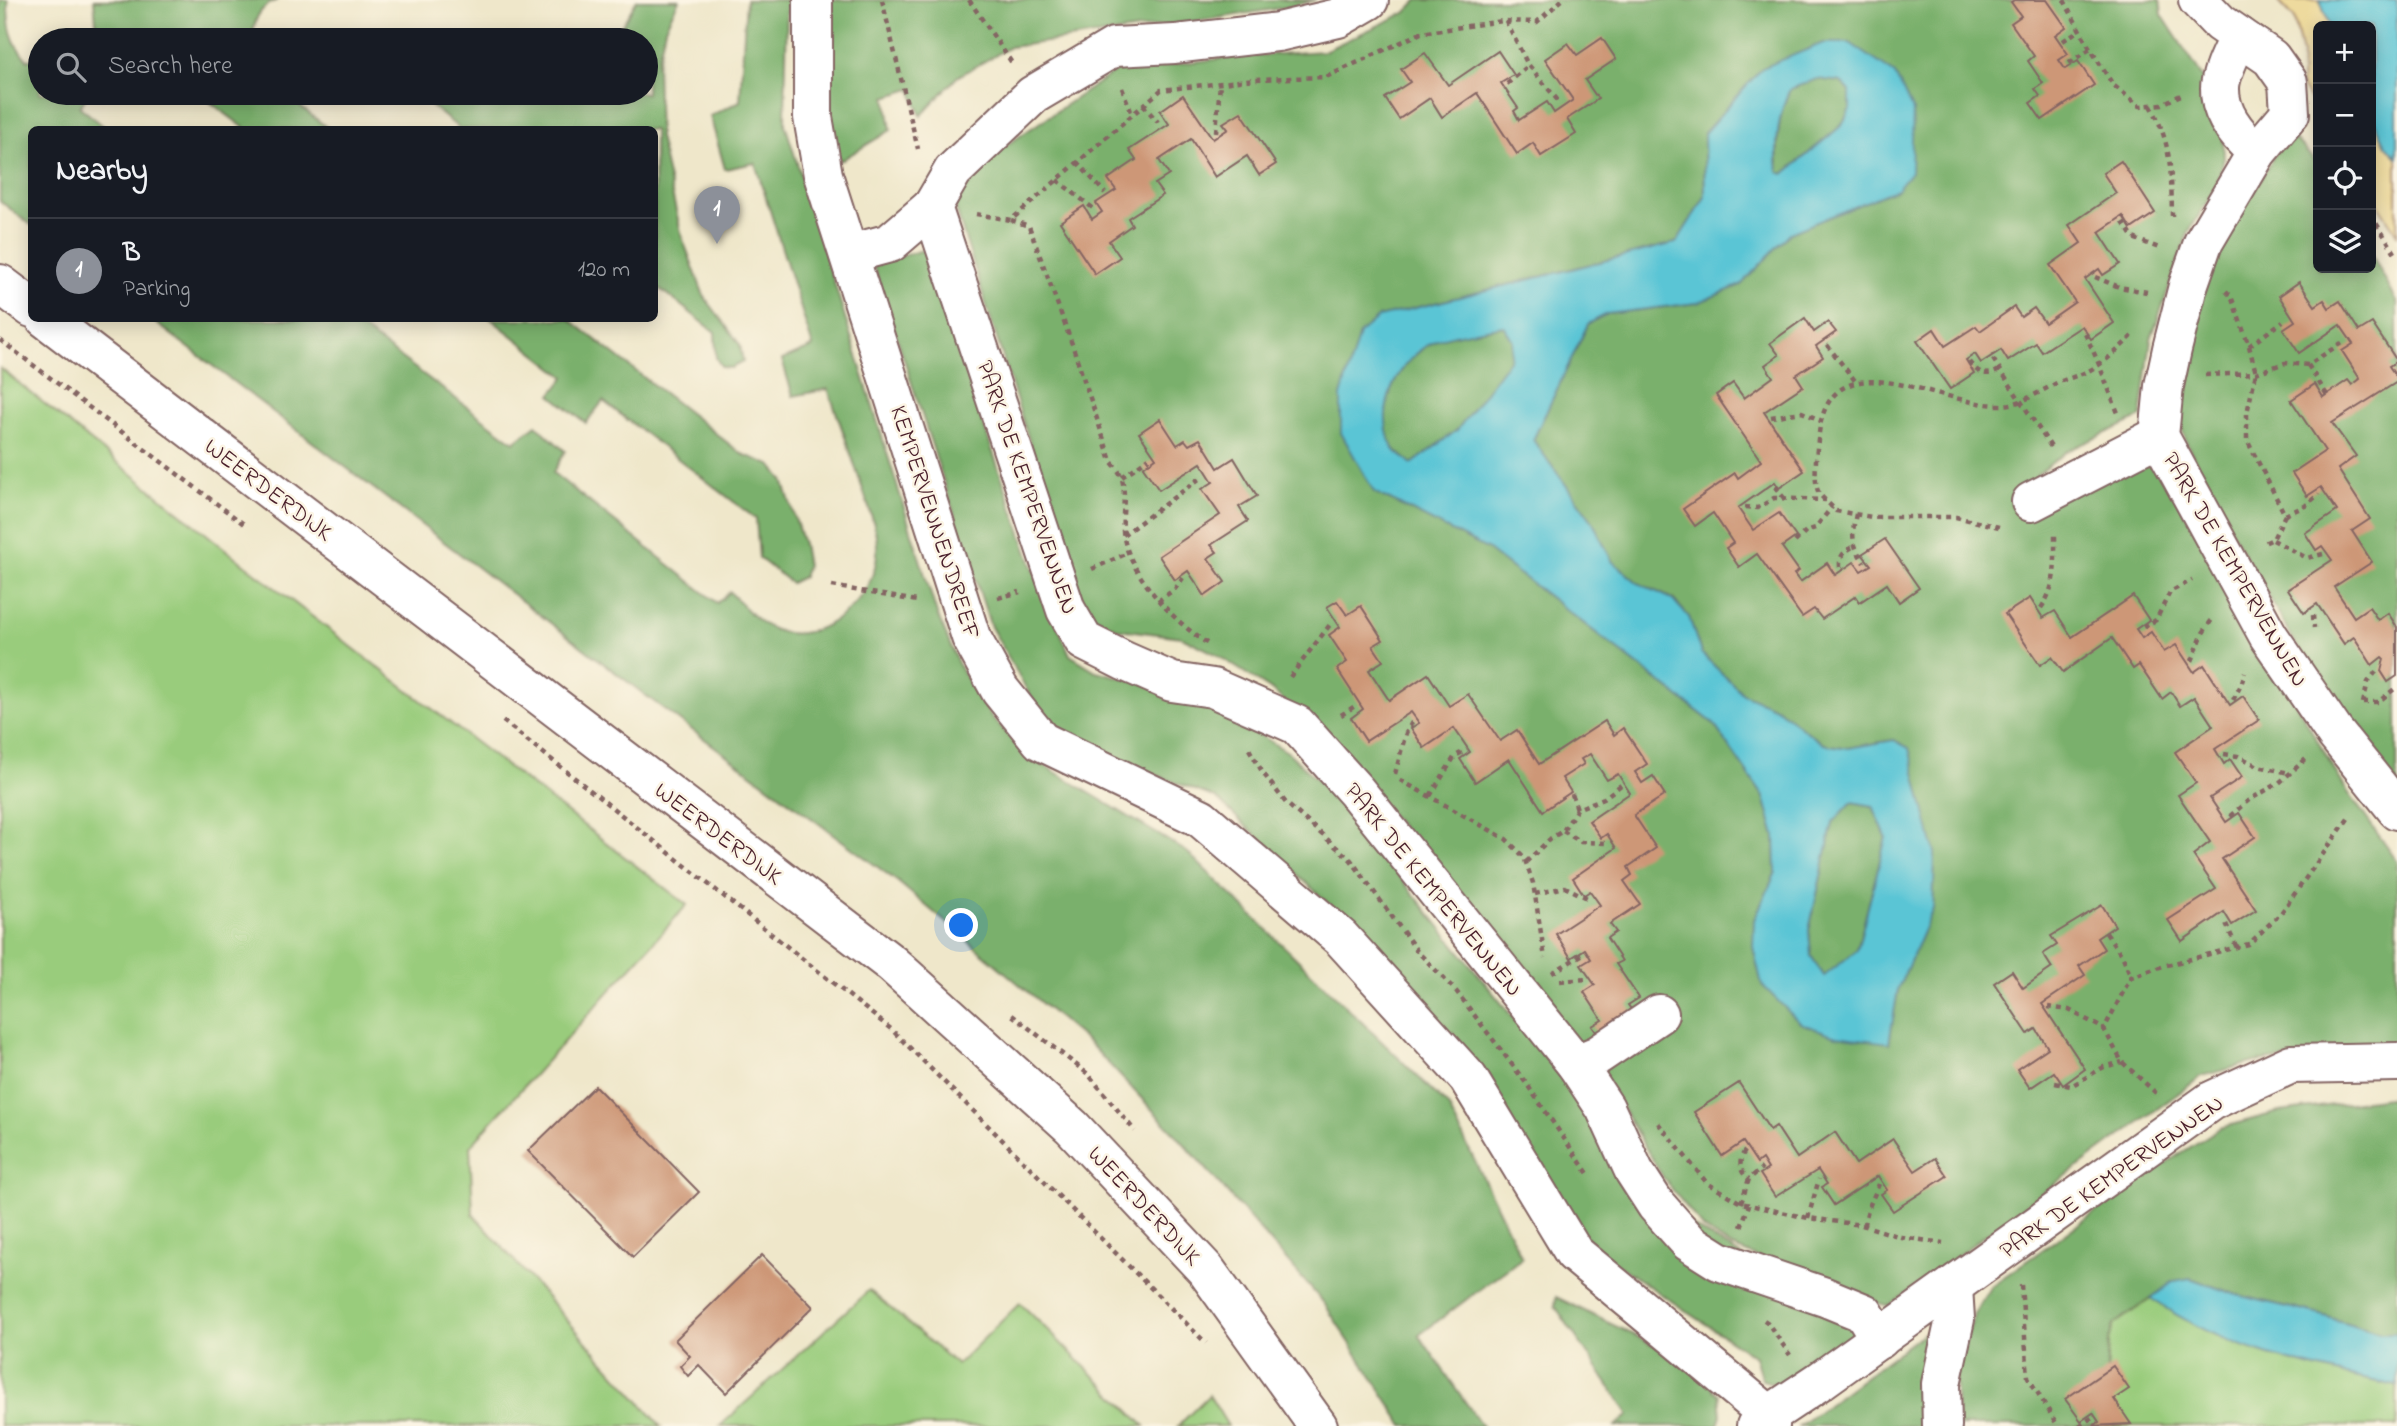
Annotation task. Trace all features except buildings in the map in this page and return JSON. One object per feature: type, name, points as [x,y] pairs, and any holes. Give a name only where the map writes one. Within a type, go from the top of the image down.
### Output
[{"type":"street","name":"KEMPERVENNENDREEF","points":[[813,0],[813,117],[823,175],[971,638],[1000,690],[1041,741],[1201,818],[1340,938],[1468,1078],[1574,1253],[1765,1422]]},
{"type":"street","points":[[849,254],[890,243],[932,206],[953,171],[1034,95],[1114,47],[1175,44],[1278,32],[1338,18],[1369,0]]},
{"type":"street","name":"PARK DE KEMPERVENNEN","points":[[2198,0],[2220,23],[2271,58],[2288,82],[2290,113],[2257,152],[2203,243],[2184,255],[2185,299],[2146,443],[2227,561],[2268,635],[2335,733],[2387,796]]},
{"type":"street","points":[[2238,36],[2220,86],[2223,110],[2238,136],[2257,152]]},
{"type":"street","name":"PARK DE KEMPERVENNEN","points":[[932,206],[1066,610],[1084,641],[1172,682],[1213,688],[1297,725],[1356,791],[1576,1064],[1605,1108],[1634,1171],[1656,1205],[1689,1242],[1719,1261],[1864,1313],[1880,1339]]},
{"type":"street","points":[[0,284],[28,305]]},
{"type":"street","name":"WEERDERDIJK","points":[[50,322],[892,964],[1072,1128],[1206,1270],[1318,1426]]},
{"type":"street","points":[[2054,490],[2146,443]]},
{"type":"street","points":[[1576,1064],[1598,1055],[1659,1014]]},
{"type":"street","name":"PARK DE KEMPERVENNEN","points":[[1765,1422],[2211,1101],[2291,1064],[2397,1062]]},
{"type":"street","points":[[1942,1426],[1941,1384],[1967,1276]]},
{"type":"path","points":[[882,0],[932,206],[1030,226],[1111,461],[1122,477],[1123,535],[1131,559],[1158,601],[1185,628],[1209,645],[1220,648]]},
{"type":"path","points":[[969,0],[1034,95]]},
{"type":"path","points":[[1011,220],[1161,90],[1256,79],[1326,77],[1421,33],[1506,21],[1537,22],[1562,0]]},
{"type":"path","points":[[2064,0],[2113,85],[2140,106],[2162,104],[2181,94],[2220,91]]},
{"type":"path","points":[[1506,21],[1529,65],[1560,103]]},
{"type":"path","points":[[2063,41],[2079,30]]},
{"type":"path","points":[[2069,63],[2090,48]]},
{"type":"path","points":[[1507,84],[1529,65]]},
{"type":"path","points":[[1216,132],[1220,83]]},
{"type":"path","points":[[1143,105],[1158,122]]},
{"type":"path","points":[[2151,105],[2164,130],[2170,157],[2172,226]]},
{"type":"path","points":[[1077,162],[1105,193]]},
{"type":"path","points":[[1057,180],[1094,209]]},
{"type":"path","points":[[2123,222],[2133,238],[2143,240],[2147,246],[2184,255],[2231,296],[2256,373],[2247,413],[2246,440],[2285,516]]},
{"type":"path","points":[[2376,223],[2397,256]]},
{"type":"path","points":[[2095,276],[2119,287],[2155,293]]},
{"type":"path","points":[[2249,346],[2283,321]]},
{"type":"path","points":[[2054,490],[2001,527],[1956,517],[1872,517],[1836,511],[1818,491],[1816,456],[1820,420],[1832,396],[1856,382],[1902,383],[1986,405],[2014,404],[2060,381],[2089,371],[2119,350],[2141,326]]},
{"type":"path","points":[[2085,334],[2097,355],[2098,365],[2146,443]]},
{"type":"path","name":"WEERDERDIJK","points":[[0,340],[245,525]]},
{"type":"path","points":[[2166,377],[2256,373],[2285,363],[2308,365],[2343,342]]},
{"type":"path","points":[[1827,345],[1856,382]]},
{"type":"path","points":[[1993,359],[2021,400],[2054,490],[2054,580],[2050,596],[2041,608]]},
{"type":"path","points":[[1969,362],[1978,373],[1984,375],[2000,370]]},
{"type":"path","points":[[2308,365],[2327,395]]},
{"type":"path","points":[[1772,416],[1802,412],[1820,420]]},
{"type":"path","points":[[1122,477],[1149,458]]},
{"type":"path","points":[[1123,535],[1203,476]]},
{"type":"path","points":[[1775,487],[1784,499]]},
{"type":"path","points":[[2143,627],[2155,620],[2170,592],[2273,539],[2285,516],[2305,506],[2319,494]]},
{"type":"path","points":[[1745,507],[1758,508],[1774,498],[1826,500]]},
{"type":"path","points":[[1795,542],[1806,531],[1815,528],[1832,507]]},
{"type":"path","points":[[1856,514],[1852,535],[1854,546],[1864,563]]},
{"type":"path","points":[[2273,539],[2307,558],[2323,554]]},
{"type":"path","points":[[1840,568],[1843,552],[1854,546]]},
{"type":"path","points":[[1158,601],[1175,589],[1183,578]]},
{"type":"path","points":[[1279,671],[1293,679],[1332,622]]},
{"type":"path","points":[[2363,702],[2378,702],[2397,687]]},
{"type":"path","name":"WEERDERDIJK","points":[[500,719],[891,1029],[1208,1345]]},
{"type":"path","points":[[1394,776],[1406,733],[1412,722]]},
{"type":"path","points":[[2230,816],[2249,800],[2279,783],[2335,733]]},
{"type":"path","points":[[1244,741],[1263,773],[1286,803],[1351,860],[1417,951],[1456,991],[1526,1083],[1592,1179]]},
{"type":"path","points":[[1430,796],[1455,756],[1467,750]]},
{"type":"path","points":[[2224,754],[2289,773]]},
{"type":"path","points":[[1387,773],[1506,839],[1524,857],[1535,894],[1543,955],[1561,993]]},
{"type":"path","points":[[1526,863],[1551,838],[1563,831],[1577,809],[1604,798],[1621,785]]},
{"type":"path","points":[[1572,794],[1577,809]]},
{"type":"path","points":[[2104,1028],[2131,976],[2249,944],[2281,913],[2328,844],[2387,796]]},
{"type":"path","points":[[1563,831],[1581,842],[1608,843]]},
{"type":"path","points":[[1535,894],[1565,887],[1591,900]]},
{"type":"path","points":[[2227,924],[2236,948]]},
{"type":"path","points":[[2106,933],[2123,957],[2131,976]]},
{"type":"path","points":[[1552,973],[1583,954]]},
{"type":"path","points":[[1556,982],[1587,979]]},
{"type":"path","points":[[2048,1007],[2068,1010],[2104,1028],[2122,1062],[2104,1067],[2071,1086],[2054,1083]]},
{"type":"path","points":[[1651,1115],[1707,1183],[1741,1203],[1808,1218],[1865,1226],[1901,1237],[1947,1244],[1967,1276],[2020,1273],[2028,1377],[2058,1426]]},
{"type":"path","points":[[1745,1151],[1740,1158],[1740,1165],[1745,1177],[1749,1179]]},
{"type":"path","points":[[1741,1203],[1749,1179],[1762,1168]]},
{"type":"path","points":[[1808,1218],[1819,1179]]},
{"type":"path","points":[[1865,1226],[1867,1208],[1879,1184]]},
{"type":"path","points":[[1754,1317],[1767,1322],[1812,1387]]},
{"type":"path","points":[[2079,1426],[2093,1417]]},
{"type":"green space","points":[[0,0],[8,0],[14,40],[28,60],[28,105],[81,105],[80,107],[103,126],[28,126],[28,223],[0,201]]},
{"type":"green space","points":[[94,0],[277,0],[261,11],[254,28],[97,28]]},
{"type":"green space","points":[[637,0],[679,0],[665,28],[658,61],[658,28],[620,28]]},
{"type":"green space","points":[[746,0],[787,0],[785,124],[937,614],[961,670],[993,719],[1037,761],[1187,852],[1448,1106],[1522,1258],[1419,1335],[1482,1426],[1404,1426],[1324,1303],[1181,1140],[1090,1044],[898,882],[653,701],[155,322],[353,322],[514,442],[536,425],[565,451],[553,473],[717,603],[730,592],[756,619],[775,630],[793,633],[827,625],[843,615],[867,586],[874,570],[876,537],[828,389],[793,396],[782,360],[813,347],[755,163],[725,169],[710,116],[740,101]]},
{"type":"green space","points":[[826,0],[1316,0],[1205,20],[1010,47],[957,77],[921,116],[911,89],[886,97],[891,130],[840,161],[823,116]]},
{"type":"green space","points":[[1418,0],[2160,0],[2162,15],[2207,84],[2223,127],[2224,158],[2216,187],[2188,233],[2151,339],[2141,417],[2067,451],[2038,474],[2028,493],[2143,458],[2158,467],[2345,788],[2397,861],[2397,1046],[2255,1062],[2202,1076],[1889,1306],[1870,1301],[1732,1247],[1704,1229],[1664,1179],[1601,1072],[1324,733],[1270,689],[1214,653],[1182,637],[1118,629],[1090,615],[1074,593],[1054,519],[954,203],[971,169],[1116,71],[1234,57],[1324,51],[1405,13]],"holes":[[[1850,43],[1897,189],[1790,233],[1741,285],[1697,303],[1607,314],[1588,324],[1533,440],[1593,522],[1612,561],[1638,583],[1673,599],[1689,617],[1701,653],[1743,694],[1778,709],[1823,744],[1848,748],[1894,740],[1935,853],[1933,909],[1898,989],[1889,1043],[1754,920],[1776,872],[1775,836],[1764,797],[1713,723],[1487,549],[1374,492],[1341,396],[1379,317],[1676,243],[1705,197],[1704,133]]]},
{"type":"green space","points":[[1817,79],[1841,82],[1850,91],[1850,109],[1842,125],[1784,174],[1778,172],[1779,129],[1790,89]]},
{"type":"green space","points":[[658,102],[659,137],[682,237],[704,296],[740,345],[743,362],[731,368],[722,367],[716,358],[715,332],[658,287],[658,126],[456,126],[430,105],[658,105]]},
{"type":"green space","points":[[214,105],[298,105],[325,126],[242,126]]},
{"type":"green space","points":[[2287,133],[2313,160],[2313,273],[2376,273],[2376,262],[2397,302],[2397,787],[2337,716],[2225,520],[2187,444],[2174,405],[2190,303]]},
{"type":"green space","points":[[923,250],[1032,565],[1070,655],[1096,671],[1199,697],[1289,753],[1337,799],[1573,1092],[1619,1181],[1846,1320],[1855,1332],[1782,1386],[1762,1380],[1755,1357],[1613,1262],[1569,1222],[1365,938],[1216,798],[1081,746],[1040,713],[991,627],[873,264]]},
{"type":"green space","points":[[495,322],[573,322],[742,454],[771,465],[783,480],[803,544],[807,566],[803,577],[791,583],[759,558],[756,519],[603,401],[586,423],[551,395],[565,377]]},
{"type":"green space","points":[[1504,326],[1513,341],[1511,359],[1457,430],[1412,464],[1394,449],[1387,431],[1388,401],[1401,372],[1422,349],[1435,341]]},
{"type":"green space","points":[[0,368],[240,561],[687,905],[470,1146],[473,1214],[661,1426],[0,1426]]},
{"type":"green space","points":[[1852,802],[1873,806],[1886,837],[1857,950],[1824,977],[1811,956],[1809,930],[1833,822]]},
{"type":"green space","points":[[2397,1097],[2397,1333],[2380,1333],[2317,1314],[2237,1295],[2190,1278],[2151,1298],[2113,1325],[2109,1340],[2106,1394],[2116,1426],[1958,1426],[1955,1378],[1974,1314],[1991,1286],[2158,1168],[2220,1128],[2279,1112]]},
{"type":"green space","points":[[869,1290],[957,1365],[1020,1303],[1145,1426],[720,1426]]},
{"type":"green space","points":[[1556,1297],[1685,1360],[1719,1395],[1721,1415],[1718,1426],[1616,1426],[1629,1415],[1555,1306]]},
{"type":"green space","points":[[2151,1298],[2179,1316],[2238,1344],[2300,1364],[2397,1386],[2397,1426],[2116,1426],[2105,1394],[2109,1340],[2113,1325]]},
{"type":"green space","points":[[1932,1327],[1923,1399],[1924,1426],[1799,1426]]},
{"type":"green space","points":[[1209,1395],[1228,1426],[1178,1426]]},
{"type":"sand","points":[[2277,0],[2320,0],[2327,21],[2313,21],[2313,104],[2301,85],[2302,54],[2294,18]]},
{"type":"sand","points":[[2376,124],[2386,145],[2397,157],[2397,234],[2376,202]]},
{"type":"water","points":[[2320,0],[2397,0],[2397,157],[2386,145],[2376,124],[2376,21],[2327,21]]},
{"type":"water","points":[[1823,43],[1850,43],[1895,74],[1913,111],[1911,172],[1897,189],[1790,233],[1741,285],[1697,303],[1607,314],[1588,324],[1533,440],[1593,522],[1612,561],[1638,583],[1672,599],[1689,617],[1701,653],[1743,694],[1778,709],[1823,744],[1848,748],[1894,740],[1909,748],[1935,853],[1933,909],[1898,989],[1889,1043],[1836,1036],[1800,1023],[1762,985],[1753,947],[1754,920],[1776,872],[1775,836],[1764,797],[1713,723],[1487,549],[1374,492],[1341,433],[1341,396],[1359,334],[1379,317],[1676,243],[1705,197],[1704,133],[1762,68]],"holes":[[[1817,79],[1841,82],[1850,91],[1850,109],[1842,125],[1784,174],[1778,172],[1778,129],[1786,98],[1790,89]],[[1504,326],[1513,341],[1510,359],[1457,430],[1412,464],[1393,449],[1387,431],[1386,416],[1393,386],[1400,372],[1422,349],[1442,338]],[[1852,802],[1873,806],[1886,837],[1857,950],[1824,976],[1811,956],[1809,930],[1833,822]]]},
{"type":"water","points":[[2190,1278],[2237,1295],[2317,1314],[2380,1333],[2397,1333],[2397,1386],[2300,1364],[2238,1344],[2179,1316],[2151,1298],[2174,1281]]},
{"type":"place","name":"B","points":[[717,244]]}]
